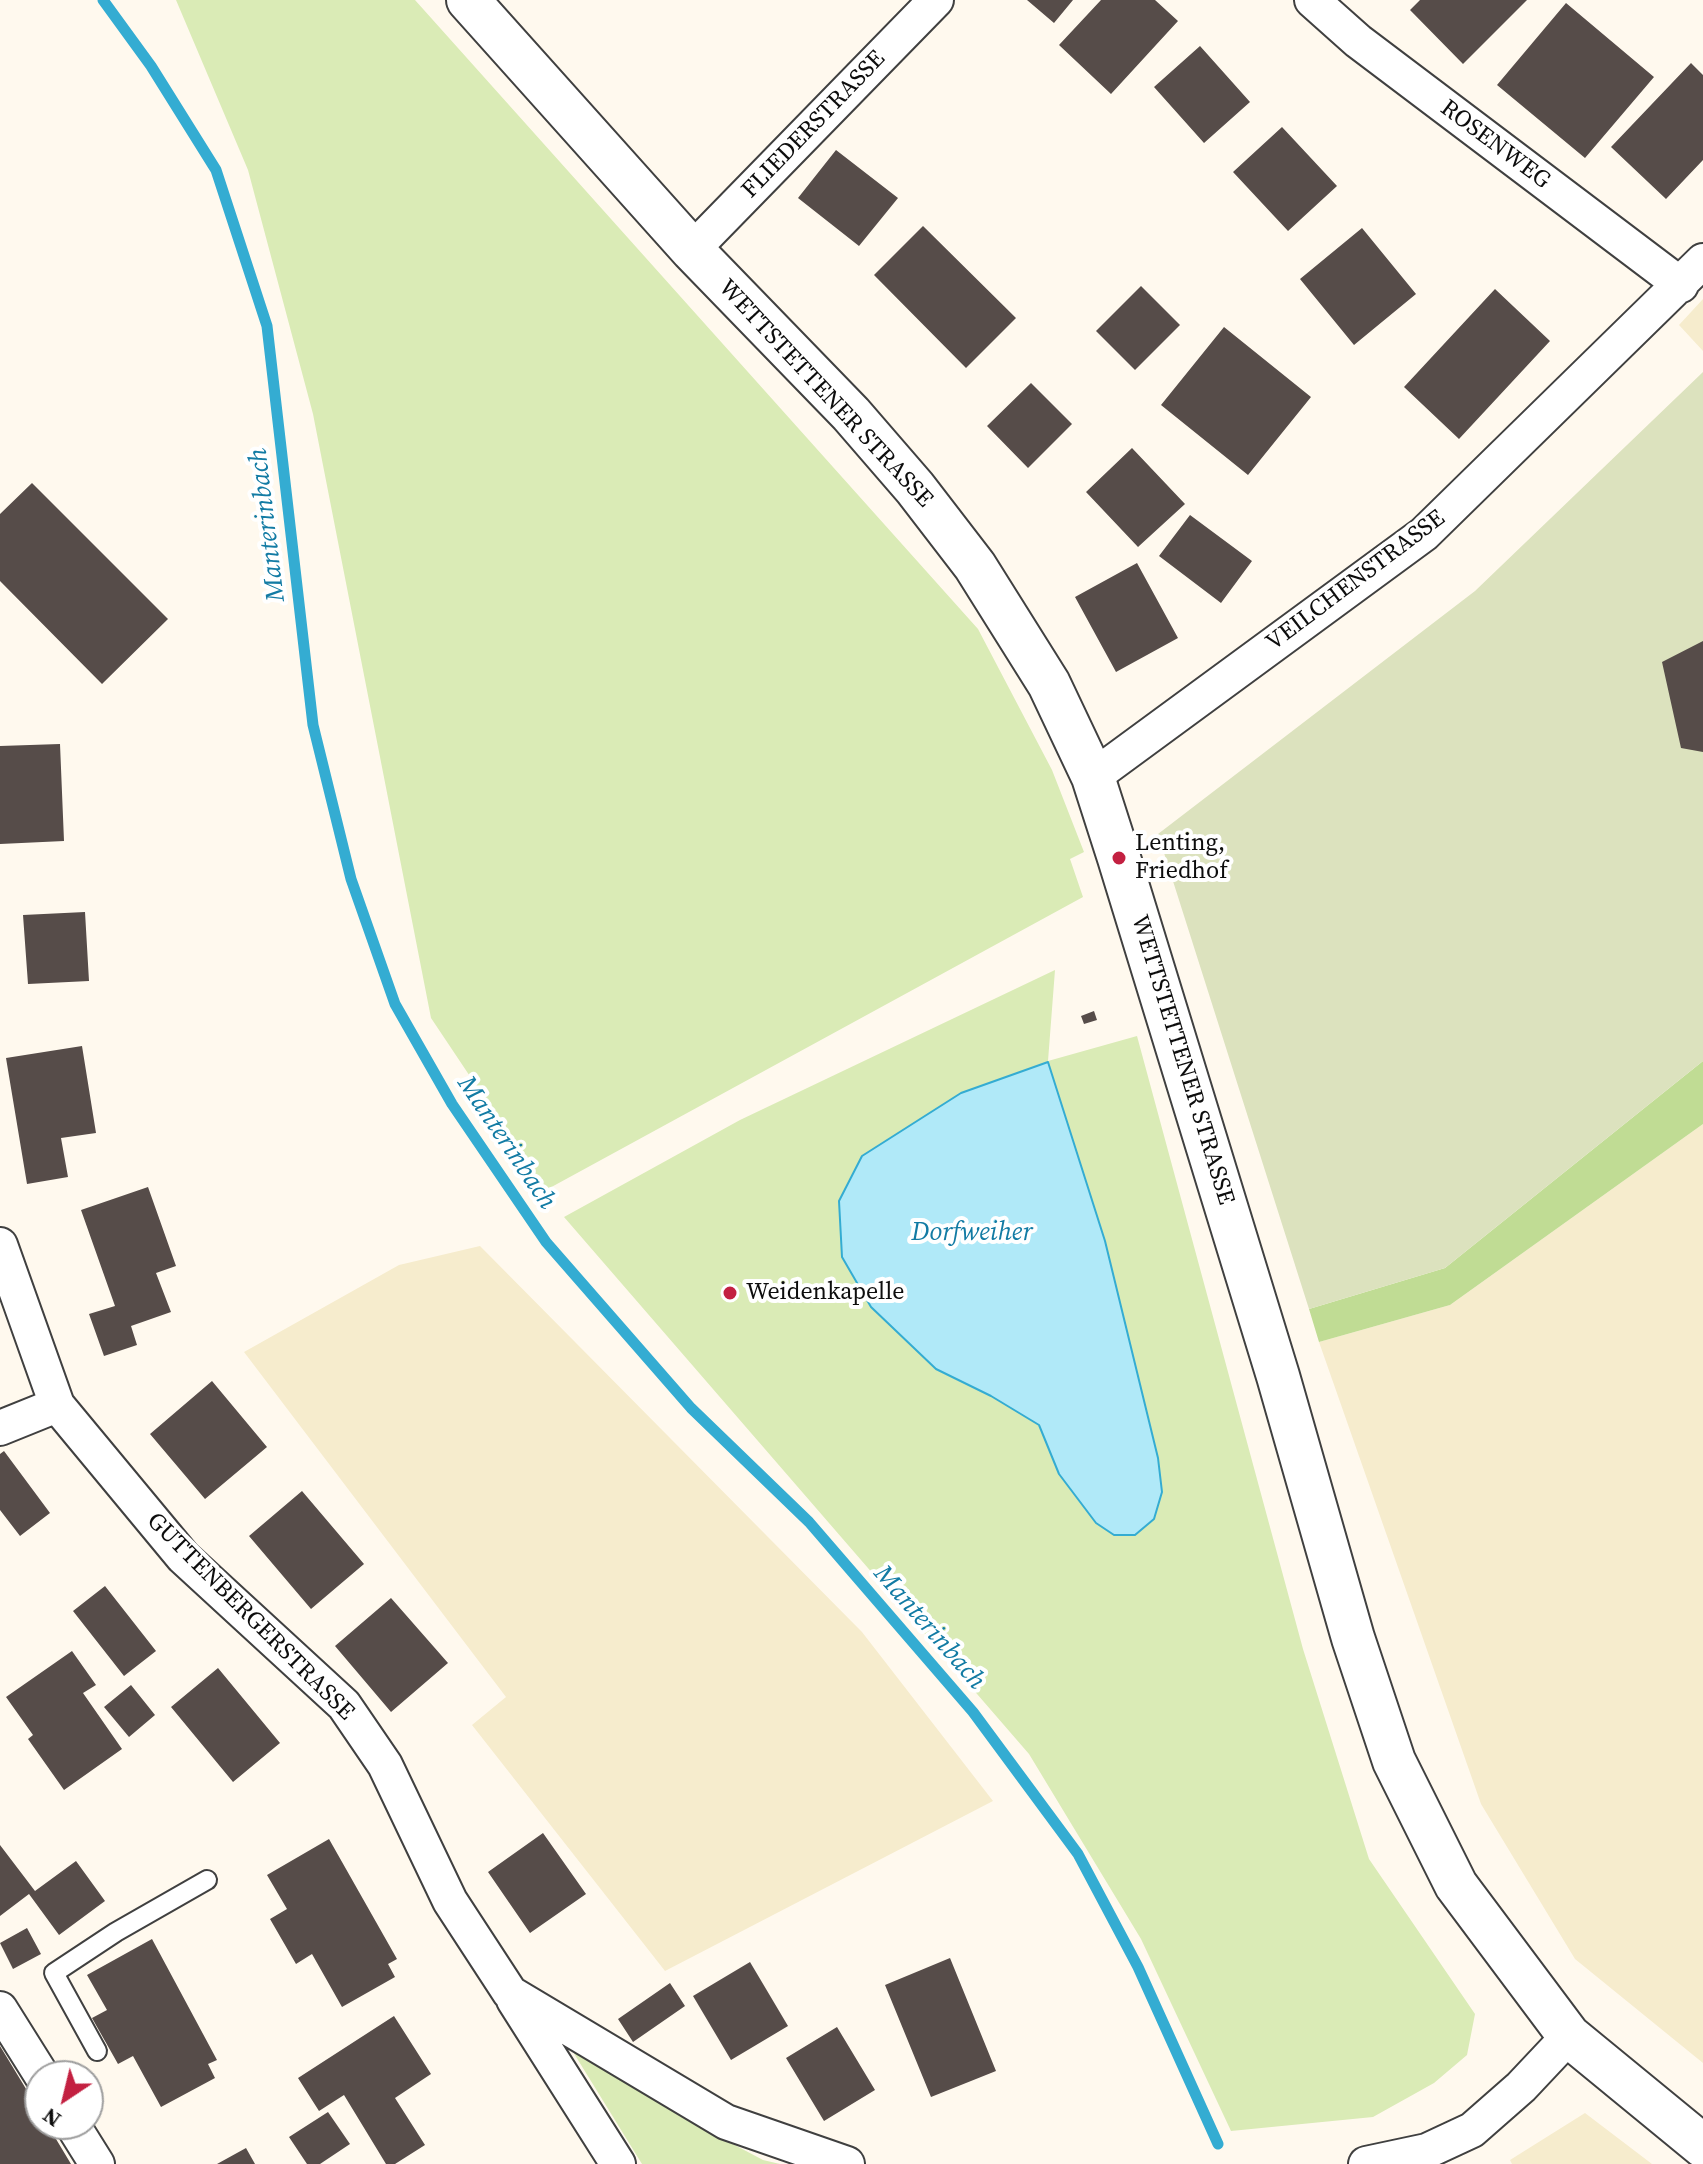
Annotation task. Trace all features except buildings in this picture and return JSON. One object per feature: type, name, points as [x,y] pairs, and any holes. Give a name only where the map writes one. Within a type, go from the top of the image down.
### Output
[{"type":"street","name":"WETTSTETTENER STRASSE","points":[[468,0],[692,250],[851,414],[915,488],[975,566],[1049,684],[1093,777],[1278,1376],[1353,1638],[1394,1761],[1456,1885],[1569,2036],[1703,2146]]},
{"type":"street","name":"FLIEDERSTRASSE","points":[[692,250],[936,0]]},
{"type":"street","name":"ROSENWEG","points":[[1312,0],[1358,41],[1692,273]]},
{"type":"street","name":"VEILCHENSTRASSE","points":[[1093,777],[1424,534],[1692,273]]},
{"type":"street","name":"GUTTENBERGERSTRASSE","points":[[0,1245],[57,1405],[183,1557],[344,1705],[385,1765],[450,1901],[510,1993],[726,2122],[847,2164]]},
{"type":"street","points":[[0,1428],[57,1405]]},
{"type":"street","points":[[510,1993],[618,2164]]},
{"type":"street","points":[[0,2009],[32,2060]]},
{"type":"street","points":[[1366,2164],[1427,2151],[1472,2130],[1521,2087],[1569,2036]]},
{"type":"street","points":[[82,2140],[97,2164]]},
{"type":"lane","points":[[97,2051],[54,1973],[116,1932],[207,1880]]},
{"type":"shaded area","points":[[1703,299],[1703,351],[1679,325]]},
{"type":"shaded area","points":[[1703,1124],[1703,2063],[1575,1959],[1481,1804],[1319,1342],[1450,1305]]},
{"type":"shaded area","points":[[480,1246],[862,1632],[993,1801],[665,1971],[472,1725],[506,1697],[244,1352],[399,1265]]},
{"type":"shaded area","points":[[1585,2113],[1652,2164],[1512,2164],[1510,2160]]},
{"type":"green space","points":[[176,0],[415,0],[978,629],[1052,770],[1084,852],[1070,859],[1083,897],[546,1190],[431,1018],[313,414],[248,170]]},
{"type":"green space","points":[[1703,372],[1703,1061],[1445,1268],[1309,1309],[1158,834],[1475,591]]},
{"type":"green space","points":[[1055,970],[1048,1061],[1137,1036],[1303,1649],[1369,1859],[1475,2014],[1467,2055],[1434,2083],[1373,2117],[1231,2131],[1141,1939],[1029,1754],[564,1217],[740,1120]],"holes":[[[1047,1062],[1105,1241],[1158,1458],[1059,1474],[1039,1425],[991,1396]]]},
{"type":"green space","points":[[1703,1061],[1703,1124],[1450,1305],[1319,1342],[1309,1309],[1445,1268]]},
{"type":"green space","points":[[570,2047],[680,2116],[763,2160],[780,2164],[642,2164]]},
{"type":"water","name":"Dorfweiher","points":[[1048,1062],[1105,1241],[1158,1458],[1162,1492],[1154,1519],[1135,1535],[1114,1535],[1096,1523],[1059,1474],[1039,1425],[991,1396],[936,1369],[871,1307],[842,1257],[839,1201],[862,1156],[961,1093]]},
{"type":"waterway","name":"Manterinbach","points":[[103,0],[151,66],[216,170],[267,326],[313,725],[351,879],[395,1004],[452,1104],[546,1242],[691,1408],[809,1522],[973,1712],[1078,1854],[1138,1967],[1218,2144]]},
{"type":"place","name":"Lenting, Friedhof","points":[[1119,858]]},
{"type":"place","name":"Weidenkapelle","points":[[730,1293]]}]
